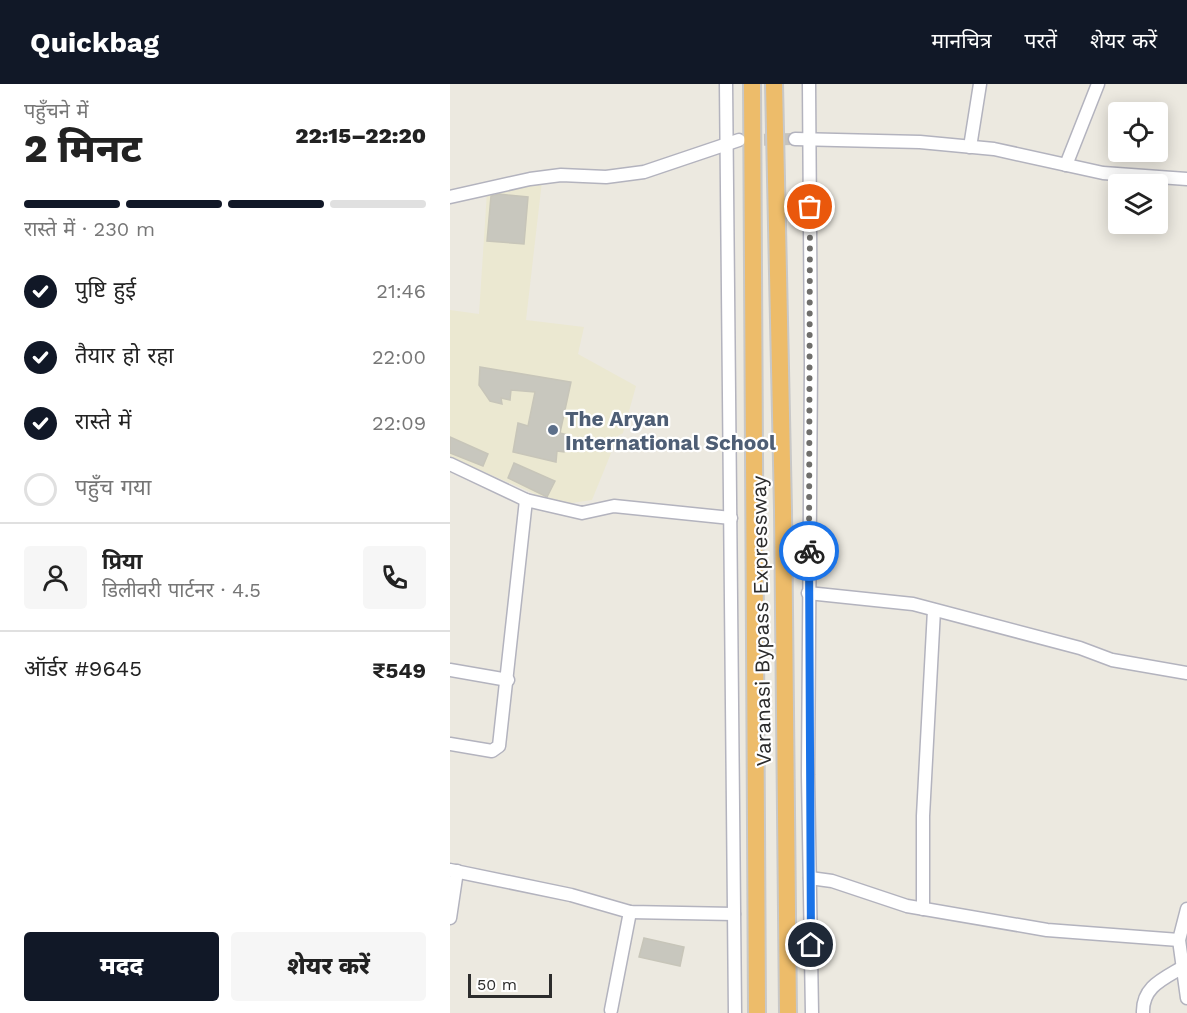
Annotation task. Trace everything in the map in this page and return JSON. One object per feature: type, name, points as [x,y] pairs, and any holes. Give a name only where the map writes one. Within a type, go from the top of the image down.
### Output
[{"type":"highway","name":"Varanasi Bypass Expressway","points":[[752,84],[757,1013]]},
{"type":"highway","name":"Varanasi Bypass Expressway","points":[[774,84],[783,510],[788,1013]]},
{"type":"street","points":[[726,84],[735,1013]]},
{"type":"street","points":[[809,84],[808,593],[812,1013]]},
{"type":"street","points":[[970,147],[980,84]]},
{"type":"street","points":[[1066,165],[1098,84]]},
{"type":"street","points":[[795,139],[994,149],[1103,173],[1187,179]]},
{"type":"street","points":[[450,197],[530,178],[561,175],[606,177],[644,172],[739,140]]},
{"type":"street","points":[[450,464],[526,500],[582,513],[614,506],[731,518]]},
{"type":"street","points":[[450,744],[486,750],[496,749],[501,736],[526,500]]},
{"type":"street","points":[[808,593],[913,604],[1080,648],[1112,660],[1187,674]]},
{"type":"street","points":[[923,909],[923,816],[934,610]]},
{"type":"street","points":[[450,670],[508,680]]},
{"type":"street","points":[[450,918],[454,870],[571,895],[630,912],[734,914]]},
{"type":"street","points":[[810,878],[832,881],[923,909],[1047,930],[1179,940]]},
{"type":"street","points":[[1187,909],[1179,940],[1187,998]]},
{"type":"street","points":[[611,1010],[630,912]]},
{"type":"street","points":[[1143,1013],[1144,999],[1149,988],[1183,967]]},
{"type":"shaded area","points":[[542,181],[526,320],[584,327],[578,354],[636,386],[623,433],[618,436],[592,500],[565,504],[551,501],[450,457],[450,310],[479,314],[487,192]]},
{"type":"building","points":[[499,194],[528,197],[524,244],[487,241],[491,196]]},
{"type":"building","points":[[480,367],[571,382],[560,433],[568,435],[564,452],[557,451],[556,462],[513,452],[518,423],[528,426],[535,392],[511,390],[510,400],[501,398],[502,404],[490,401],[479,385]]},
{"type":"building","points":[[450,437],[488,454],[483,466],[450,453]]},
{"type":"building","points":[[514,463],[555,481],[547,497],[508,478]]},
{"type":"building","points":[[644,938],[684,947],[680,966],[639,957]]},
{"type":"tunnel","points":[[746,140],[795,139]]},
{"type":"way so far","points":[[809,551],[810,207]]},
{"type":"place","name":"The Aryan International School","points":[[553,430]]},
{"type":"route","points":[[809,551],[808,775],[811,945]]}]
